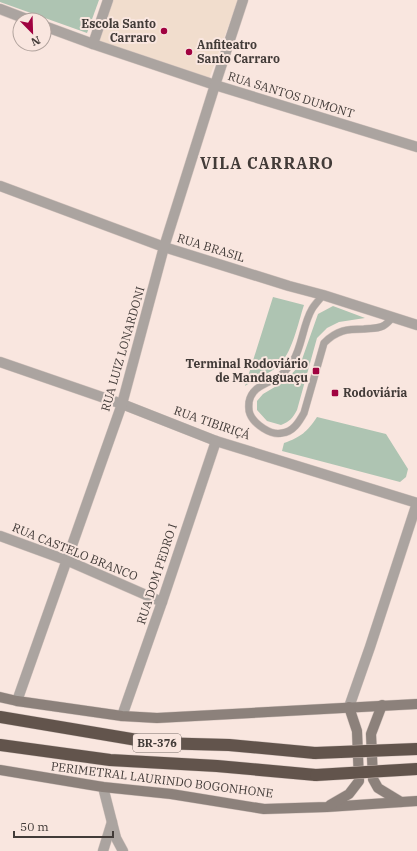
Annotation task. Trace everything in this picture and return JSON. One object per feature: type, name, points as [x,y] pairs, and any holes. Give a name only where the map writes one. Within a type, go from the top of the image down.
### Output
[{"type":"highway","name":"BR-376","points":[[0,717],[7,720],[155,743],[229,745],[315,753],[417,749]]},
{"type":"highway","name":"BR-376","points":[[0,744],[110,760],[217,766],[316,775],[417,769]]},
{"type":"main road","points":[[0,697],[17,701],[122,716],[157,718],[417,704]]},
{"type":"main road","points":[[382,705],[371,734],[373,779],[378,788],[400,802]]},
{"type":"main road","points":[[327,807],[349,794],[359,781],[357,731],[349,707]]},
{"type":"main road","name":"PERIMETRAL LAURINDO BOGONHONE","points":[[0,770],[103,787],[171,794],[264,809],[327,807],[417,801]]},
{"type":"street","points":[[93,44],[108,0]]},
{"type":"street","name":"RUA LUIZ LONARDONI","points":[[17,701],[122,404],[164,247],[243,0]]},
{"type":"street","points":[[0,9],[12,14]]},
{"type":"street","name":"RUA SANTOS DUMONT","points":[[52,29],[215,85],[417,147]]},
{"type":"street","name":"RUA BRASIL","points":[[0,186],[164,247],[417,325]]},
{"type":"street","name":"RUA TIBIRIÇÁ","points":[[0,362],[122,404],[216,441],[417,503]]},
{"type":"street","name":"RUA DOM PEDRO I","points":[[122,716],[216,441]]},
{"type":"street","points":[[349,707],[417,503]]},
{"type":"street","name":"RUA CASTELO BRANCO","points":[[0,536],[66,560],[162,602]]},
{"type":"street","points":[[103,787],[116,838],[123,851]]},
{"type":"street","points":[[103,851],[112,822]]},
{"type":"lane","points":[[323,295],[311,310],[293,361],[281,375],[258,387],[250,399],[250,413],[255,422],[272,432],[282,434],[292,430],[299,423],[304,413],[324,343],[332,335],[347,329],[374,328],[384,325],[393,317]]},
{"type":"shaded area","name":"Escola Santo Carraro","points":[[113,0],[238,0],[209,79],[98,42]]},
{"type":"green space","points":[[0,0],[99,0],[87,33],[52,21],[52,12],[28,12],[0,2]]},
{"type":"green space","points":[[273,297],[304,305],[297,329],[291,347],[282,362],[273,370],[245,386]]},
{"type":"green space","points":[[333,306],[365,318],[339,322],[327,328],[317,338],[297,410],[289,421],[281,425],[267,421],[257,410],[257,401],[263,394],[285,381],[300,365],[318,314]]},
{"type":"green space","points":[[317,417],[386,434],[408,469],[406,477],[400,482],[282,451],[284,443],[295,439],[303,433],[310,427]]},
{"type":"place","name":"Escola Santo Carraro","points":[[164,31]]},
{"type":"place","name":"Anfiteatro Santo Carraro","points":[[189,52]]},
{"type":"place","name":"Terminal Rodoviário de Mandaguaçu","points":[[316,371]]},
{"type":"place","name":"Rodoviária","points":[[335,393]]},
{"type":"district","name":"VILA CARRARO","points":[[267,163]]}]
